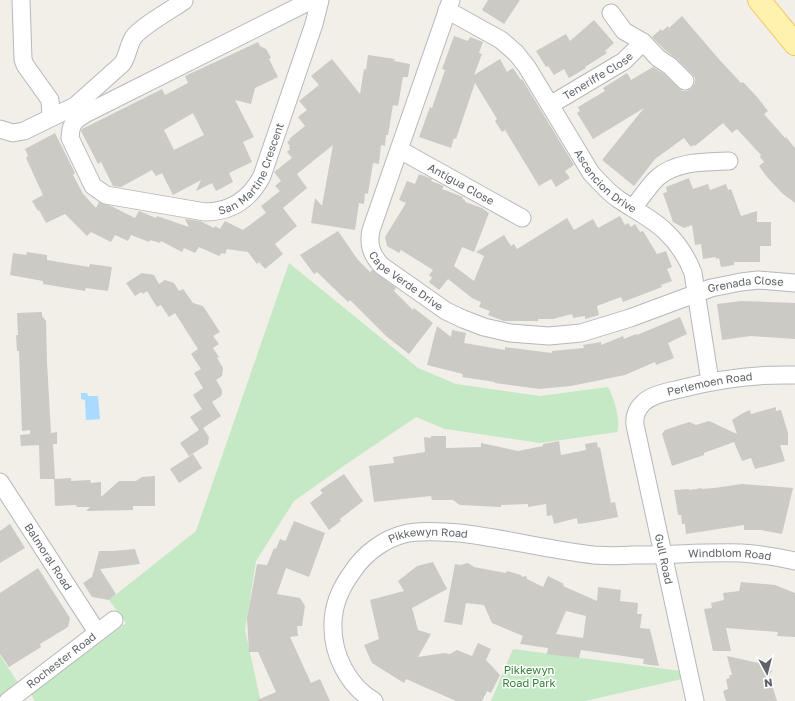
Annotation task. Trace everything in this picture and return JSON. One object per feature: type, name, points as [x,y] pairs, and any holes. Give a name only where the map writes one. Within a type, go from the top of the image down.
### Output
[{"type":"main road","points":[[759,0],[795,44]]},
{"type":"street","points":[[21,0],[23,59],[25,65],[50,100],[51,117]]},
{"type":"street","name":"San Martine Crescent","points":[[312,0],[81,117],[73,124],[70,138],[71,143],[93,186],[106,195],[205,212],[223,210],[239,203],[249,196],[262,176],[314,24],[320,0]]},
{"type":"street","points":[[0,129],[7,132],[19,133],[75,106],[122,64],[127,56],[130,43],[136,33],[184,1]]},
{"type":"street","name":"Ascencion Drive","points":[[449,5],[501,40],[516,53],[527,67],[592,173],[602,185],[612,194],[664,230],[679,247],[688,261],[693,273],[710,381]]},
{"type":"street","name":"Cape Verde Drive","points":[[449,5],[371,230],[371,248],[377,261],[446,311],[484,327],[510,332],[549,336],[581,333],[630,318],[697,292]]},
{"type":"street","name":"Teneriffe Close","points":[[611,13],[624,31],[643,42],[658,58],[670,66],[685,80]]},
{"type":"street","name":"Teneriffe Close","points":[[550,105],[624,61],[643,42]]},
{"type":"street","name":"Antigua Close","points":[[400,150],[522,218]]},
{"type":"street","points":[[633,208],[656,179],[670,170],[688,164],[729,161]]},
{"type":"street","name":"Grenada Close","points":[[697,292],[741,282],[758,280],[795,283]]},
{"type":"street","name":"Perlemoen Road","points":[[635,416],[642,404],[650,398],[710,381],[752,376],[795,375]]},
{"type":"street","name":"Gull Road","points":[[635,416],[635,425],[695,701]]},
{"type":"street","name":"Balmoral Road","points":[[0,482],[97,632]]},
{"type":"street","name":"Pikkewyn Road","points":[[374,701],[356,687],[342,666],[335,643],[333,614],[339,593],[356,566],[377,547],[390,540],[404,534],[441,532],[474,535],[595,555],[663,555]]},
{"type":"street","name":"Windblom Road","points":[[663,555],[740,553],[766,555],[795,561]]},
{"type":"street","name":"Rochester Road","points":[[8,701],[114,620]]},
{"type":"green space","points":[[289,263],[418,368],[456,384],[540,396],[608,387],[616,409],[618,421],[617,432],[540,443],[445,429],[416,417],[294,501],[256,561],[245,630],[260,698],[262,701],[35,701],[31,694],[126,623],[109,600],[196,531]]},
{"type":"green space","name":"Pikkewyn Road Park","points":[[513,649],[681,671],[682,679],[585,701],[491,701]]},
{"type":"green space","points":[[0,655],[18,683],[0,696]]},
{"type":"water","points":[[81,393],[87,393],[88,396],[98,396],[100,419],[86,420],[85,400],[81,399]]},
{"type":"building","points":[[488,0],[520,0],[504,24],[482,10]]},
{"type":"building","points":[[682,16],[741,83],[743,82],[758,98],[768,111],[764,114],[795,148],[795,203],[782,193],[759,166],[764,162],[760,157],[761,155],[737,129],[732,133],[723,123],[695,146],[694,145],[691,147],[684,138],[655,159],[634,186],[602,160],[644,108],[593,139],[577,113],[580,111],[578,107],[605,91],[603,88],[627,73],[631,80],[653,67],[664,74],[682,91],[687,91],[692,88],[695,83],[695,78],[692,74],[652,37],[661,29],[662,31],[668,26],[669,28]]},
{"type":"building","points":[[594,20],[614,43],[605,51],[607,53],[569,78],[564,69],[554,75],[548,66],[546,67],[536,51],[566,34],[570,41]]},
{"type":"building","points":[[454,36],[468,41],[470,37],[483,42],[479,53],[482,54],[474,75],[500,59],[507,72],[513,68],[521,80],[522,79],[574,165],[565,171],[570,178],[556,187],[551,179],[539,186],[505,130],[502,132],[495,121],[497,119],[475,83],[456,139],[454,138],[451,148],[419,137],[430,107],[432,108],[445,70],[442,69]]},
{"type":"building","points":[[258,42],[260,46],[266,49],[278,77],[255,88],[251,104],[235,100],[254,137],[243,142],[252,162],[229,173],[233,182],[216,191],[212,183],[196,191],[201,180],[173,195],[162,173],[156,176],[152,170],[121,187],[113,186],[101,162],[98,164],[81,131],[82,129],[162,89],[165,95],[188,83],[185,76]],"holes":[[[193,113],[204,135],[174,150],[164,130]]]},
{"type":"building","points":[[368,55],[395,59],[394,61],[410,64],[408,77],[403,77],[398,106],[393,105],[385,146],[381,145],[379,164],[373,163],[368,194],[365,193],[364,204],[359,203],[355,230],[311,223],[315,198],[322,206],[333,145],[297,174],[307,188],[283,208],[297,226],[275,244],[283,254],[265,269],[259,262],[257,264],[248,252],[227,249],[225,254],[222,253],[219,256],[199,247],[195,253],[184,248],[182,252],[161,241],[160,243],[150,240],[149,242],[131,235],[128,241],[115,235],[111,242],[91,232],[87,236],[65,214],[46,223],[32,201],[43,195],[26,158],[28,156],[25,149],[55,133],[75,173],[73,175],[83,194],[96,208],[99,202],[111,206],[135,218],[139,211],[156,218],[157,216],[189,227],[185,219],[200,221],[214,228],[215,226],[220,229],[225,221],[243,230],[266,213],[261,206],[280,191],[275,186],[281,181],[274,172],[292,158],[287,152],[290,149],[290,146],[287,142],[305,126],[298,117],[307,110],[299,101],[319,85],[311,76],[332,59],[360,94]]},
{"type":"building","points":[[419,174],[444,186],[442,189],[463,197],[462,199],[465,200],[465,202],[482,208],[489,213],[474,252],[462,247],[454,266],[474,281],[484,256],[476,252],[504,235],[511,246],[514,244],[517,249],[567,218],[574,230],[593,219],[598,228],[620,216],[625,225],[628,223],[631,227],[635,224],[640,232],[643,231],[657,254],[666,251],[672,267],[667,269],[672,281],[661,285],[662,287],[623,302],[621,297],[597,306],[599,315],[585,319],[585,316],[573,318],[572,314],[553,319],[538,319],[538,321],[504,321],[488,315],[490,311],[479,307],[481,302],[472,298],[448,279],[439,290],[429,282],[432,278],[429,275],[433,270],[401,250],[399,253],[387,246],[385,237],[406,203],[399,200],[407,181],[415,184]]},
{"type":"building","points":[[689,178],[693,189],[708,184],[710,190],[726,184],[728,190],[731,189],[741,216],[757,211],[757,222],[771,222],[771,246],[760,246],[760,262],[734,262],[734,265],[721,267],[719,258],[703,259],[701,244],[695,245],[692,225],[684,228],[673,222],[663,193],[667,192],[666,187]]},
{"type":"building","points":[[338,231],[358,260],[370,272],[372,270],[395,287],[396,288],[394,291],[413,310],[414,308],[433,323],[409,354],[386,336],[350,300],[348,302],[317,272],[314,274],[300,255]]},
{"type":"building","points":[[27,252],[47,255],[47,260],[89,267],[90,264],[112,267],[108,291],[86,288],[85,291],[43,284],[43,281],[10,275],[13,253],[26,255]]},
{"type":"building","points":[[142,273],[154,275],[159,284],[165,280],[174,283],[179,291],[183,289],[193,303],[203,306],[220,332],[213,336],[219,344],[213,348],[219,357],[217,358],[223,368],[222,376],[216,380],[222,390],[222,393],[221,396],[212,402],[221,416],[203,428],[209,437],[208,444],[189,456],[180,443],[199,430],[190,417],[202,409],[193,395],[203,388],[194,373],[201,369],[191,354],[198,349],[175,313],[169,317],[161,305],[157,307],[147,291],[143,294],[141,292],[135,296],[126,283]]},
{"type":"building","points":[[741,301],[795,303],[795,339],[751,336],[722,340],[717,304]]},
{"type":"building","points":[[42,312],[42,316],[46,321],[51,433],[57,432],[57,444],[53,444],[55,479],[40,479],[39,445],[21,446],[20,435],[30,434],[30,430],[22,431],[19,351],[17,351],[16,335],[18,335],[17,313]]},
{"type":"building","points":[[680,317],[687,334],[668,343],[674,358],[656,365],[655,362],[625,375],[571,386],[539,389],[495,383],[462,377],[463,374],[427,365],[437,326],[451,337],[452,330],[466,333],[464,343],[505,350],[505,347],[552,353],[552,351],[584,348],[583,345],[601,342],[601,345],[623,336],[624,339]]},
{"type":"building","points":[[776,407],[776,411],[781,410],[788,433],[788,445],[780,445],[785,461],[755,469],[751,458],[742,461],[734,442],[704,453],[704,455],[672,466],[662,434],[665,430],[689,422],[696,425],[709,421],[737,434],[732,420],[750,410],[751,414]]},
{"type":"building","points":[[431,436],[446,436],[446,448],[481,447],[481,443],[518,451],[559,441],[561,455],[586,450],[585,444],[597,442],[598,448],[600,447],[611,503],[615,502],[618,517],[578,524],[577,518],[554,524],[552,515],[547,516],[546,504],[528,507],[528,504],[501,505],[501,507],[460,505],[453,500],[432,500],[431,496],[374,502],[369,466],[394,463],[393,457],[425,452],[424,437],[431,438]]},
{"type":"building","points":[[193,454],[202,468],[179,483],[170,469]]},
{"type":"building","points":[[344,474],[363,501],[340,519],[341,521],[329,530],[310,503],[323,493],[320,490]]},
{"type":"building","points":[[155,476],[155,506],[133,506],[133,510],[86,511],[90,507],[77,507],[76,505],[55,506],[54,479],[71,478],[71,481],[90,480],[91,483],[101,482],[101,497],[119,481],[136,481],[142,477]]},
{"type":"building","points":[[742,484],[793,488],[782,534],[761,530],[744,530],[744,525],[686,534],[685,524],[682,524],[681,515],[678,515],[674,490],[714,488]]},
{"type":"building","points":[[294,521],[325,533],[309,577],[286,568],[277,594],[300,598],[305,606],[302,626],[297,626],[298,636],[290,637],[311,683],[320,679],[330,701],[255,701],[276,692],[258,652],[249,652],[247,618],[257,564],[267,565],[274,548],[276,549],[280,539],[286,540]]},
{"type":"building","points":[[10,524],[25,548],[0,563],[0,531]]},
{"type":"building","points":[[135,549],[140,564],[100,569],[116,594],[109,600],[92,597],[83,583],[92,577],[99,551]]},
{"type":"building","points":[[433,562],[447,589],[412,608],[418,630],[431,634],[418,657],[444,653],[450,654],[457,650],[472,656],[478,643],[491,649],[486,660],[500,675],[491,693],[487,691],[482,701],[456,701],[406,679],[404,683],[372,663],[364,645],[379,639],[370,600],[404,591],[398,581],[417,566]]},
{"type":"building","points":[[468,563],[474,567],[506,573],[507,571],[521,575],[522,577],[526,576],[527,579],[543,587],[548,576],[564,584],[563,586],[597,601],[598,587],[621,590],[620,601],[638,603],[637,614],[642,614],[640,628],[650,629],[659,666],[643,664],[644,659],[581,650],[579,658],[547,654],[548,648],[520,644],[523,636],[492,623],[484,605],[466,603],[462,625],[444,622],[455,564],[461,565]],"holes":[[[566,611],[586,616],[583,638],[556,634]]]},
{"type":"building","points":[[38,568],[70,618],[68,627],[40,644],[41,647],[9,667],[0,654],[0,593]]},
{"type":"building","points":[[741,582],[775,585],[795,593],[795,637],[777,636],[778,632],[726,628],[731,651],[713,651],[704,609],[712,608],[711,603],[724,600],[723,593],[739,591]]},
{"type":"building","points":[[727,656],[767,665],[768,669],[772,671],[769,675],[777,701],[726,701],[723,691],[728,689],[726,679],[730,678],[729,675],[732,675]]}]
